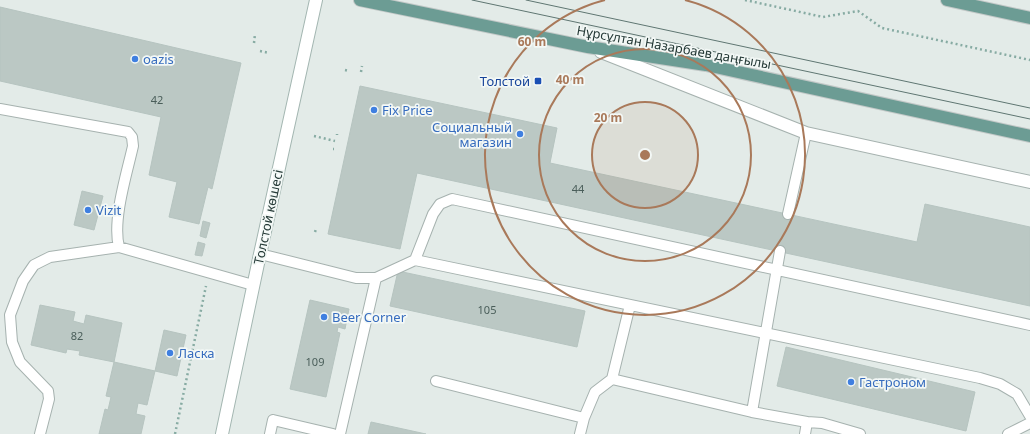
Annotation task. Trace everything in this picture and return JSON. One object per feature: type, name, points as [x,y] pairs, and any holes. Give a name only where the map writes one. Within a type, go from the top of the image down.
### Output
[{"type":"main road","name":"Нұрсұлтан Назарбаев даңғылы","points":[[360,0],[588,47],[706,65],[1030,136]]},
{"type":"main road","points":[[947,0],[1030,18]]},
{"type":"street","name":"Толстой көшесі","points":[[222,434],[253,285],[316,0]]},
{"type":"street","points":[[588,47],[806,133],[1030,182]]},
{"type":"lane","points":[[0,109],[128,132],[132,137],[133,146],[118,222],[117,236],[119,247]]},
{"type":"lane","points":[[788,214],[806,133]]},
{"type":"lane","points":[[415,260],[433,214],[440,204],[452,199],[1030,325]]},
{"type":"lane","points":[[40,434],[49,399],[48,392],[20,362],[12,342],[10,315],[23,281],[34,265],[50,257],[119,247],[253,285]]},
{"type":"lane","points":[[752,412],[780,252]]},
{"type":"lane","points":[[260,254],[356,278],[376,278],[415,260],[630,306],[766,332],[972,376],[1000,384],[1017,394],[1030,416]]},
{"type":"lane","points":[[340,434],[376,278]]},
{"type":"lane","points":[[580,434],[584,418],[595,392],[612,379],[630,306]]},
{"type":"lane","points":[[612,379],[752,412],[807,422],[822,423],[860,434]]},
{"type":"lane","points":[[436,381],[584,418]]},
{"type":"lane","points":[[270,434],[273,420],[333,434]]},
{"type":"lane","points":[[805,434],[807,422]]},
{"type":"lane","points":[[1008,434],[1030,423]]},
{"type":"path","points":[[745,0],[823,17],[858,11],[882,28],[1030,60]]},
{"type":"path","points":[[254,43],[255,34]]},
{"type":"path","points":[[260,51],[269,53]]},
{"type":"path","points":[[361,72],[362,66]]},
{"type":"path","points":[[345,70],[349,71]]},
{"type":"path","points":[[314,136],[335,141]]},
{"type":"path","points":[[175,434],[208,272]]},
{"type":"building","points":[[0,7],[241,63],[212,189],[208,187],[199,224],[169,217],[177,182],[149,175],[161,117],[0,81]]},
{"type":"building","points":[[360,86],[557,128],[550,163],[917,242],[925,204],[1030,227],[1030,306],[417,173],[400,249],[328,234]]},
{"type":"building","points":[[82,191],[103,196],[94,230],[74,225]]},
{"type":"building","points":[[203,221],[210,223],[206,238],[200,236]]},
{"type":"building","points":[[198,242],[205,244],[202,256],[195,255]]},
{"type":"building","points":[[398,271],[585,311],[577,347],[390,306]]},
{"type":"building","points":[[310,300],[349,309],[345,329],[338,327],[337,332],[340,333],[326,397],[290,389]]},
{"type":"building","points":[[40,305],[75,312],[73,321],[84,324],[86,315],[122,323],[114,362],[79,355],[80,351],[67,349],[66,353],[31,345]]},
{"type":"building","points":[[164,330],[186,335],[177,376],[155,371]]},
{"type":"building","points":[[786,347],[975,392],[966,431],[777,386]]},
{"type":"building","points":[[114,362],[155,371],[147,405],[138,403],[136,414],[145,416],[141,434],[99,434],[105,409],[108,410],[111,397],[106,396]]},
{"type":"building","points":[[371,422],[426,434],[368,434]]},
{"type":"tram line","points":[[472,0],[1030,119]]},
{"type":"tram line","points":[[526,0],[1030,108]]},
{"type":"place","name":"oazis","points":[[135,59]]},
{"type":"place","name":"Толстой","points":[[538,81]]},
{"type":"place","name":"Fix Price","points":[[374,110]]},
{"type":"place","name":"Социальный магазин","points":[[520,134]]},
{"type":"place","name":"Vizit","points":[[88,210]]},
{"type":"place","name":"Beer Corner","points":[[324,317]]},
{"type":"place","name":"Ласка","points":[[170,353]]},
{"type":"place","name":"Гастроном","points":[[851,382]]}]
